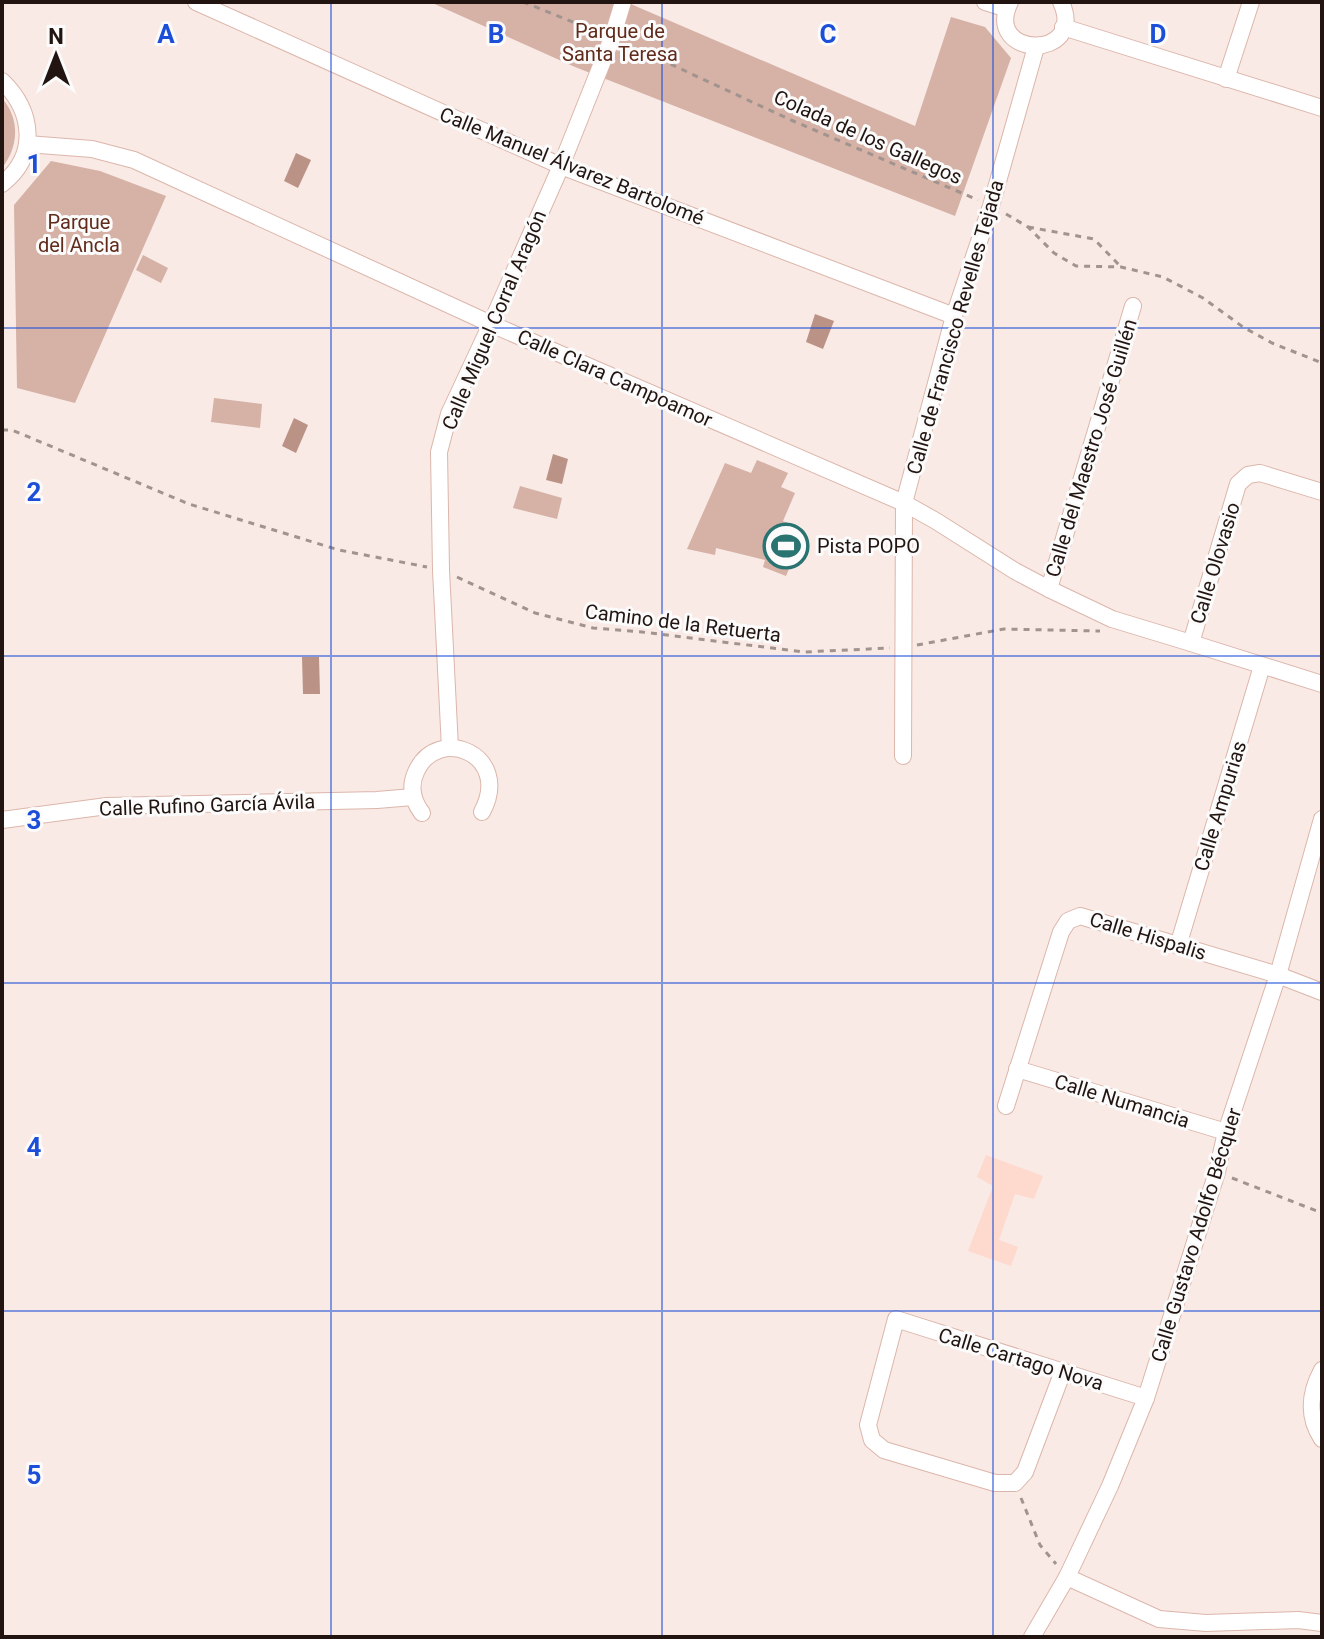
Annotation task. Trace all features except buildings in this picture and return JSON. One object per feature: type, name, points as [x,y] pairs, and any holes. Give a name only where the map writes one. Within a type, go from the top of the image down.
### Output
[{"type":"street","name":"Calle Manuel Álvarez Bartolomé","points":[[196,2],[561,166],[954,316]]},
{"type":"street","name":"Calle Miguel Corral Aragón","points":[[450,748],[439,452],[449,414],[561,166],[612,38],[623,2]]},
{"type":"street","points":[[985,2],[1008,6],[1007,27],[1012,36],[1027,46],[1036,47],[1053,42],[1063,27],[1065,19],[1061,2]]},
{"type":"street","points":[[1226,79],[1251,2]]},
{"type":"street","points":[[1063,27],[1322,108]]},
{"type":"street","name":"Calle de Francisco Revelles Tejada","points":[[903,756],[904,503],[954,316],[991,206],[1036,47]]},
{"type":"street","points":[[2,81],[15,94],[27,126],[23,157],[16,170],[2,184]]},
{"type":"street","name":"Calle Clara Campoamor","points":[[27,144],[92,149],[134,160],[491,324],[904,503],[1015,571],[1112,619],[1191,643]]},
{"type":"street","name":"Calle del Maestro José Guillén","points":[[1049,589],[1133,306]]},
{"type":"street","name":"Calle Olovasio","points":[[1322,492],[1260,473],[1248,475],[1238,484],[1191,643],[1322,684]]},
{"type":"street","name":"Calle Ampurias","points":[[1178,946],[1262,666]]},
{"type":"street","points":[[422,813],[413,797],[412,780],[420,763],[433,752],[450,748],[465,750],[478,758],[487,770],[491,784],[489,799],[482,812]]},
{"type":"street","name":"Calle Rufino García Ávila","points":[[2,820],[107,806],[413,797]]},
{"type":"street","name":"Calle Gustavo Adolfo Bécquer","points":[[1032,1637],[1067,1577],[1110,1486],[1146,1398],[1217,1172],[1226,1132],[1278,975],[1322,819]]},
{"type":"street","name":"Calle Hispalis","points":[[1006,1106],[1061,932],[1068,921],[1080,916],[1278,975],[1322,992]]},
{"type":"street","name":"Calle Numancia","points":[[1017,1069],[1226,1132]]},
{"type":"street","name":"Calle Cartago Nova","points":[[1015,1483],[995,1483],[884,1450],[872,1440],[868,1425],[896,1319],[1146,1398]]},
{"type":"street","points":[[1322,1370],[1312,1393],[1311,1411],[1314,1428],[1322,1439]]},
{"type":"street","points":[[1015,1483],[1025,1472],[1063,1371]]},
{"type":"street","points":[[1067,1577],[1159,1619],[1206,1623],[1298,1620],[1322,1623]]},
{"type":"street","points":[[1159,1619],[1160,1637]]},
{"type":"path","name":"Colada de los Gallegos","points":[[523,2],[612,38],[791,120],[991,206],[1028,227],[1054,253],[1076,266],[1121,267],[1163,277],[1203,298],[1243,327],[1272,343],[1322,363]]},
{"type":"path","points":[[1028,227],[1094,239],[1121,267]]},
{"type":"path","name":"Camino de la Retuerta","points":[[2,430],[12,430],[189,504],[339,550],[441,570],[535,613],[593,628],[804,652],[902,647],[1004,629],[1109,631]]},
{"type":"path","points":[[1217,1172],[1322,1213]]},
{"type":"path","points":[[1015,1483],[1040,1545],[1067,1577]]},
{"type":"shaded area","points":[[296,153],[311,160],[298,188],[284,181]]},
{"type":"shaded area","points":[[815,314],[834,321],[823,349],[806,342]]},
{"type":"shaded area","points":[[294,418],[308,425],[296,453],[282,446]]},
{"type":"shaded area","points":[[553,454],[568,459],[562,484],[546,480]]},
{"type":"shaded area","points":[[302,657],[319,657],[320,694],[303,694]]},
{"type":"shaded area","points":[[986,1155],[1043,1176],[1034,1199],[1015,1194],[999,1240],[1018,1247],[1011,1266],[968,1251],[993,1186],[977,1177]]},
{"type":"green space","name":"Parque de Santa Teresa","points":[[430,2],[626,2],[915,126],[951,17],[985,27],[1011,58],[955,216],[575,67]]},
{"type":"green space","points":[[2,98],[12,115],[15,133],[12,151],[2,168]]},
{"type":"green space","name":"Parque del Ancla","points":[[51,161],[100,171],[166,196],[75,403],[17,388],[14,205]]},
{"type":"green space","points":[[143,255],[168,268],[161,283],[136,270]]},
{"type":"green space","points":[[214,398],[262,404],[260,428],[211,422]]},
{"type":"green space","points":[[757,460],[788,473],[781,487],[795,493],[783,521],[805,531],[786,576],[763,567],[765,560],[716,548],[715,555],[687,549],[725,463],[751,473]]},
{"type":"green space","points":[[520,486],[562,498],[557,519],[513,508]]},
{"type":"place","name":"Pista POPO","points":[[786,546]]}]
